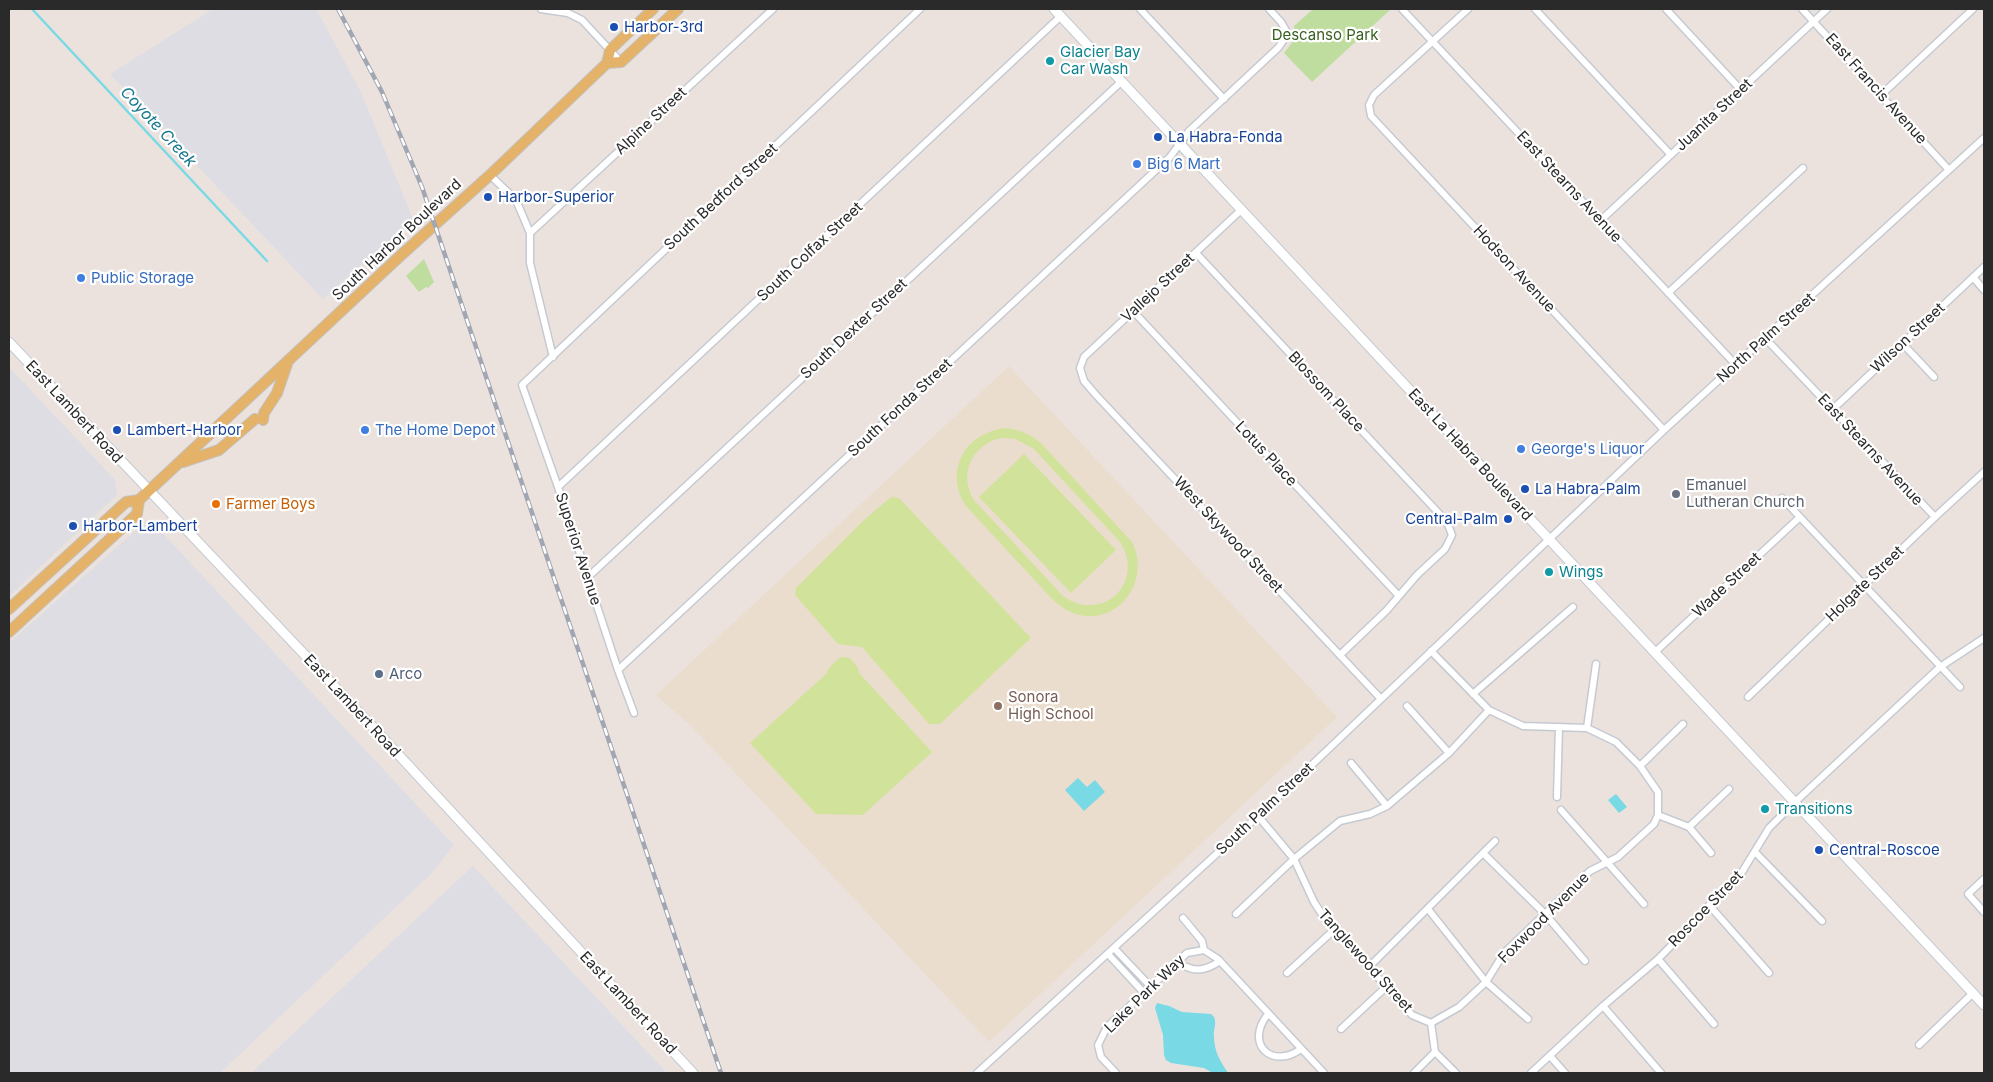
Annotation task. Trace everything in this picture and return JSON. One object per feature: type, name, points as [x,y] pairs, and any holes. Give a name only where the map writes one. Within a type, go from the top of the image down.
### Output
[{"type":"main road","points":[[654,9],[610,50],[607,63],[621,62],[678,9]]},
{"type":"main road","name":"East La Habra Boulevard","points":[[1058,12],[1179,144],[1984,1005]]},
{"type":"main road","name":"South Harbor Boulevard","points":[[9,610],[126,502],[139,500],[180,463],[490,175],[607,63]]},
{"type":"main road","name":"East Lambert Road","points":[[9,342],[371,725],[693,1073]]},
{"type":"main road","points":[[180,463],[219,450],[259,420],[277,393],[288,362]]},
{"type":"main road","name":"South Harbor Boulevard","points":[[9,632],[137,514],[139,500]]},
{"type":"street","points":[[541,9],[568,13],[582,20],[621,62]]},
{"type":"street","name":"Alpine Street","points":[[530,233],[773,9]]},
{"type":"street","name":"South Bedford Street","points":[[522,385],[920,9]]},
{"type":"street","points":[[1140,9],[1224,99]]},
{"type":"street","name":"South Fonda Street","points":[[618,670],[1170,157],[1188,131],[1278,48],[1288,34],[1281,22],[1269,9]]},
{"type":"street","name":"East Stearns Avenue","points":[[1402,9],[1736,365]]},
{"type":"street","points":[[1433,41],[1468,9]]},
{"type":"street","points":[[1535,9],[1671,155]]},
{"type":"street","points":[[1666,9],[1741,90]]},
{"type":"street","name":"East Francis Avenue","points":[[1802,9],[1949,170]]},
{"type":"street","name":"Juanita Street","points":[[1600,221],[1828,9]]},
{"type":"street","points":[[1881,95],[1973,9]]},
{"type":"street","name":"South Colfax Street","points":[[558,487],[1058,12]]},
{"type":"street","name":"Hodson Avenue","points":[[1433,41],[1374,95],[1369,106],[1371,116],[1664,430]]},
{"type":"street","name":"South Dexter Street","points":[[587,578],[1122,81]]},
{"type":"street","name":"North Palm Street","points":[[1549,539],[1664,430],[1984,138]]},
{"type":"street","points":[[1668,293],[1803,168]]},
{"type":"street","points":[[490,175],[516,200],[530,233],[530,263],[553,357]]},
{"type":"street","name":"Vallejo Street","points":[[1080,368],[1084,357],[1241,210]]},
{"type":"street","name":"Blossom Place","points":[[1196,253],[1447,522],[1452,535],[1445,549],[1417,575],[1399,596]]},
{"type":"street","name":"Wilson Street","points":[[1832,409],[1984,266]]},
{"type":"street","points":[[1973,278],[1984,290]]},
{"type":"street","name":"Lotus Place","points":[[1133,311],[1399,596]]},
{"type":"street","name":"East Stearns Avenue","points":[[1765,338],[1934,517]]},
{"type":"street","points":[[1902,344],[1934,377]]},
{"type":"street","name":"West Skywood Street","points":[[1080,368],[1084,380],[1096,395],[1381,699]]},
{"type":"street","name":"Superior Avenue","points":[[522,385],[634,713]]},
{"type":"street","name":"Holgate Street","points":[[1748,697],[1934,517],[1984,472]]},
{"type":"street","points":[[1782,498],[1960,687]]},
{"type":"street","name":"Wade Street","points":[[1654,653],[1800,517]]},
{"type":"street","name":"South Palm Street","points":[[977,1073],[1258,816],[1549,539]]},
{"type":"street","points":[[1340,655],[1399,596]]},
{"type":"street","points":[[1473,694],[1573,607]]},
{"type":"street","name":"Roscoe Street","points":[[1531,1073],[1603,1006],[1658,959],[1739,877],[1769,828],[1794,803],[1940,667],[1984,638]]},
{"type":"street","points":[[1431,651],[1489,710],[1523,726],[1587,728],[1616,742],[1640,766],[1658,792],[1658,815],[1689,827],[1711,853]]},
{"type":"street","points":[[1587,728],[1596,664]]},
{"type":"street","points":[[1407,706],[1449,753]]},
{"type":"street","points":[[1236,914],[1294,859],[1340,821],[1370,814],[1387,806],[1449,753],[1489,710]]},
{"type":"street","points":[[1640,766],[1683,724]]},
{"type":"street","points":[[1557,797],[1559,727]]},
{"type":"street","points":[[1350,763],[1387,806]]},
{"type":"street","points":[[1689,827],[1729,789]]},
{"type":"street","points":[[1561,810],[1644,904]]},
{"type":"street","name":"Foxwood Avenue","points":[[1432,1023],[1459,1007],[1486,982],[1504,953],[1590,871],[1618,857],[1654,824],[1658,815]]},
{"type":"street","name":"Tanglewood Street","points":[[1258,816],[1294,859],[1314,902],[1325,919],[1412,1015],[1432,1023]]},
{"type":"street","points":[[1369,967],[1495,841]]},
{"type":"street","points":[[1755,852],[1822,921]]},
{"type":"street","points":[[1483,853],[1546,914],[1585,961]]},
{"type":"street","points":[[1984,879],[1968,894],[1984,912]]},
{"type":"street","points":[[1709,906],[1769,973]]},
{"type":"street","points":[[1428,908],[1486,982],[1528,1020]]},
{"type":"street","points":[[1183,918],[1202,941],[1204,950]]},
{"type":"street","points":[[1287,973],[1335,929]]},
{"type":"street","points":[[1114,948],[1151,987]]},
{"type":"street","name":"Lake Park Way","points":[[1116,1073],[1101,1057],[1098,1045],[1107,1027],[1187,953],[1204,950],[1220,961],[1324,1073]]},
{"type":"street","points":[[1108,954],[1144,992]]},
{"type":"street","points":[[1658,959],[1714,1024]]},
{"type":"street","points":[[1187,967],[1198,971],[1207,969],[1220,961]]},
{"type":"street","points":[[1341,1029],[1386,987]]},
{"type":"street","points":[[1919,1044],[1973,993]]},
{"type":"street","points":[[1603,1006],[1661,1073]]},
{"type":"street","points":[[1266,1012],[1259,1030],[1258,1039],[1263,1049],[1274,1056],[1280,1057],[1287,1056],[1301,1049]]},
{"type":"street","points":[[1432,1023],[1435,1052],[1456,1073]]},
{"type":"street","points":[[1414,1073],[1435,1052]]},
{"type":"street","points":[[1550,1056],[1564,1073]]},
{"type":"shaded area","points":[[213,9],[316,9],[360,90],[413,219],[323,299],[110,74]]},
{"type":"shaded area","name":"Sonora High School","points":[[1009,366],[1337,717],[989,1042],[692,727],[656,695]]},
{"type":"shaded area","points":[[9,367],[115,480],[117,493],[115,497],[9,596]]},
{"type":"shaded area","points":[[149,523],[156,526],[454,845],[432,873],[220,1073],[9,1073],[9,643],[143,524]]},
{"type":"shaded area","points":[[473,866],[667,1073],[251,1073]]},
{"type":"green space","name":"Descanso Park","points":[[1313,9],[1391,9],[1312,82],[1284,53],[1295,39],[1294,26]]},
{"type":"green space","points":[[424,259],[434,282],[428,288],[426,287],[419,292],[406,276]]},
{"type":"green space","points":[[1003,428],[1024,433],[1038,440],[1132,542],[1137,557],[1137,572],[1134,586],[1116,608],[1104,614],[1089,616],[1073,613],[1062,607],[1053,600],[965,505],[959,492],[958,467],[962,456],[969,446],[989,432]],"holes":[[[1001,438],[1015,439],[1034,449],[1120,542],[1127,557],[1128,572],[1124,584],[1116,595],[1105,602],[1092,605],[1078,603],[1063,596],[974,500],[967,480],[968,471],[975,454],[982,447]]]},
{"type":"green space","points":[[1024,454],[1116,550],[1071,593],[979,497]]},
{"type":"green space","points":[[891,497],[899,498],[1031,638],[940,724],[929,724],[862,647],[838,644],[795,595],[796,588],[863,521]]},
{"type":"green space","points":[[840,657],[850,658],[858,668],[859,673],[932,752],[863,815],[816,814],[750,743],[826,674],[828,669]]},
{"type":"water","points":[[1078,778],[1087,787],[1095,780],[1105,792],[1084,811],[1065,790]]},
{"type":"water","points":[[1616,794],[1627,807],[1619,813],[1608,800]]},
{"type":"water","points":[[1157,1003],[1182,1012],[1211,1014],[1215,1019],[1216,1051],[1228,1073],[1213,1073],[1204,1068],[1171,1063],[1166,1060],[1163,1035],[1155,1008]]},
{"type":"waterway","name":"Coyote Creek","points":[[32,9],[267,261]]},
{"type":"railway","points":[[338,9],[382,92],[422,187],[721,1073]]},
{"type":"place","name":"Harbor-3rd","points":[[614,27]]},
{"type":"place","name":"Glacier Bay Car Wash","points":[[1050,61]]},
{"type":"place","name":"La Habra-Fonda","points":[[1158,137]]},
{"type":"place","name":"Big 6 Mart","points":[[1137,164]]},
{"type":"place","name":"Harbor-Superior","points":[[488,197]]},
{"type":"place","name":"Public Storage","points":[[81,278]]},
{"type":"place","name":"Lambert-Harbor","points":[[117,430]]},
{"type":"place","name":"The Home Depot","points":[[365,430]]},
{"type":"place","name":"George's Liquor","points":[[1521,449]]},
{"type":"place","name":"La Habra-Palm","points":[[1525,489]]},
{"type":"place","name":"Emanuel Lutheran Church","points":[[1676,494]]},
{"type":"place","name":"Farmer Boys","points":[[216,504]]},
{"type":"place","name":"Central-Palm","points":[[1508,519]]},
{"type":"place","name":"Harbor-Lambert","points":[[73,526]]},
{"type":"place","name":"Wings","points":[[1549,572]]},
{"type":"place","name":"Arco","points":[[379,674]]},
{"type":"place","name":"Sonora High School","points":[[998,706]]},
{"type":"place","name":"Transitions","points":[[1765,809]]},
{"type":"place","name":"Central-Roscoe","points":[[1819,850]]}]
